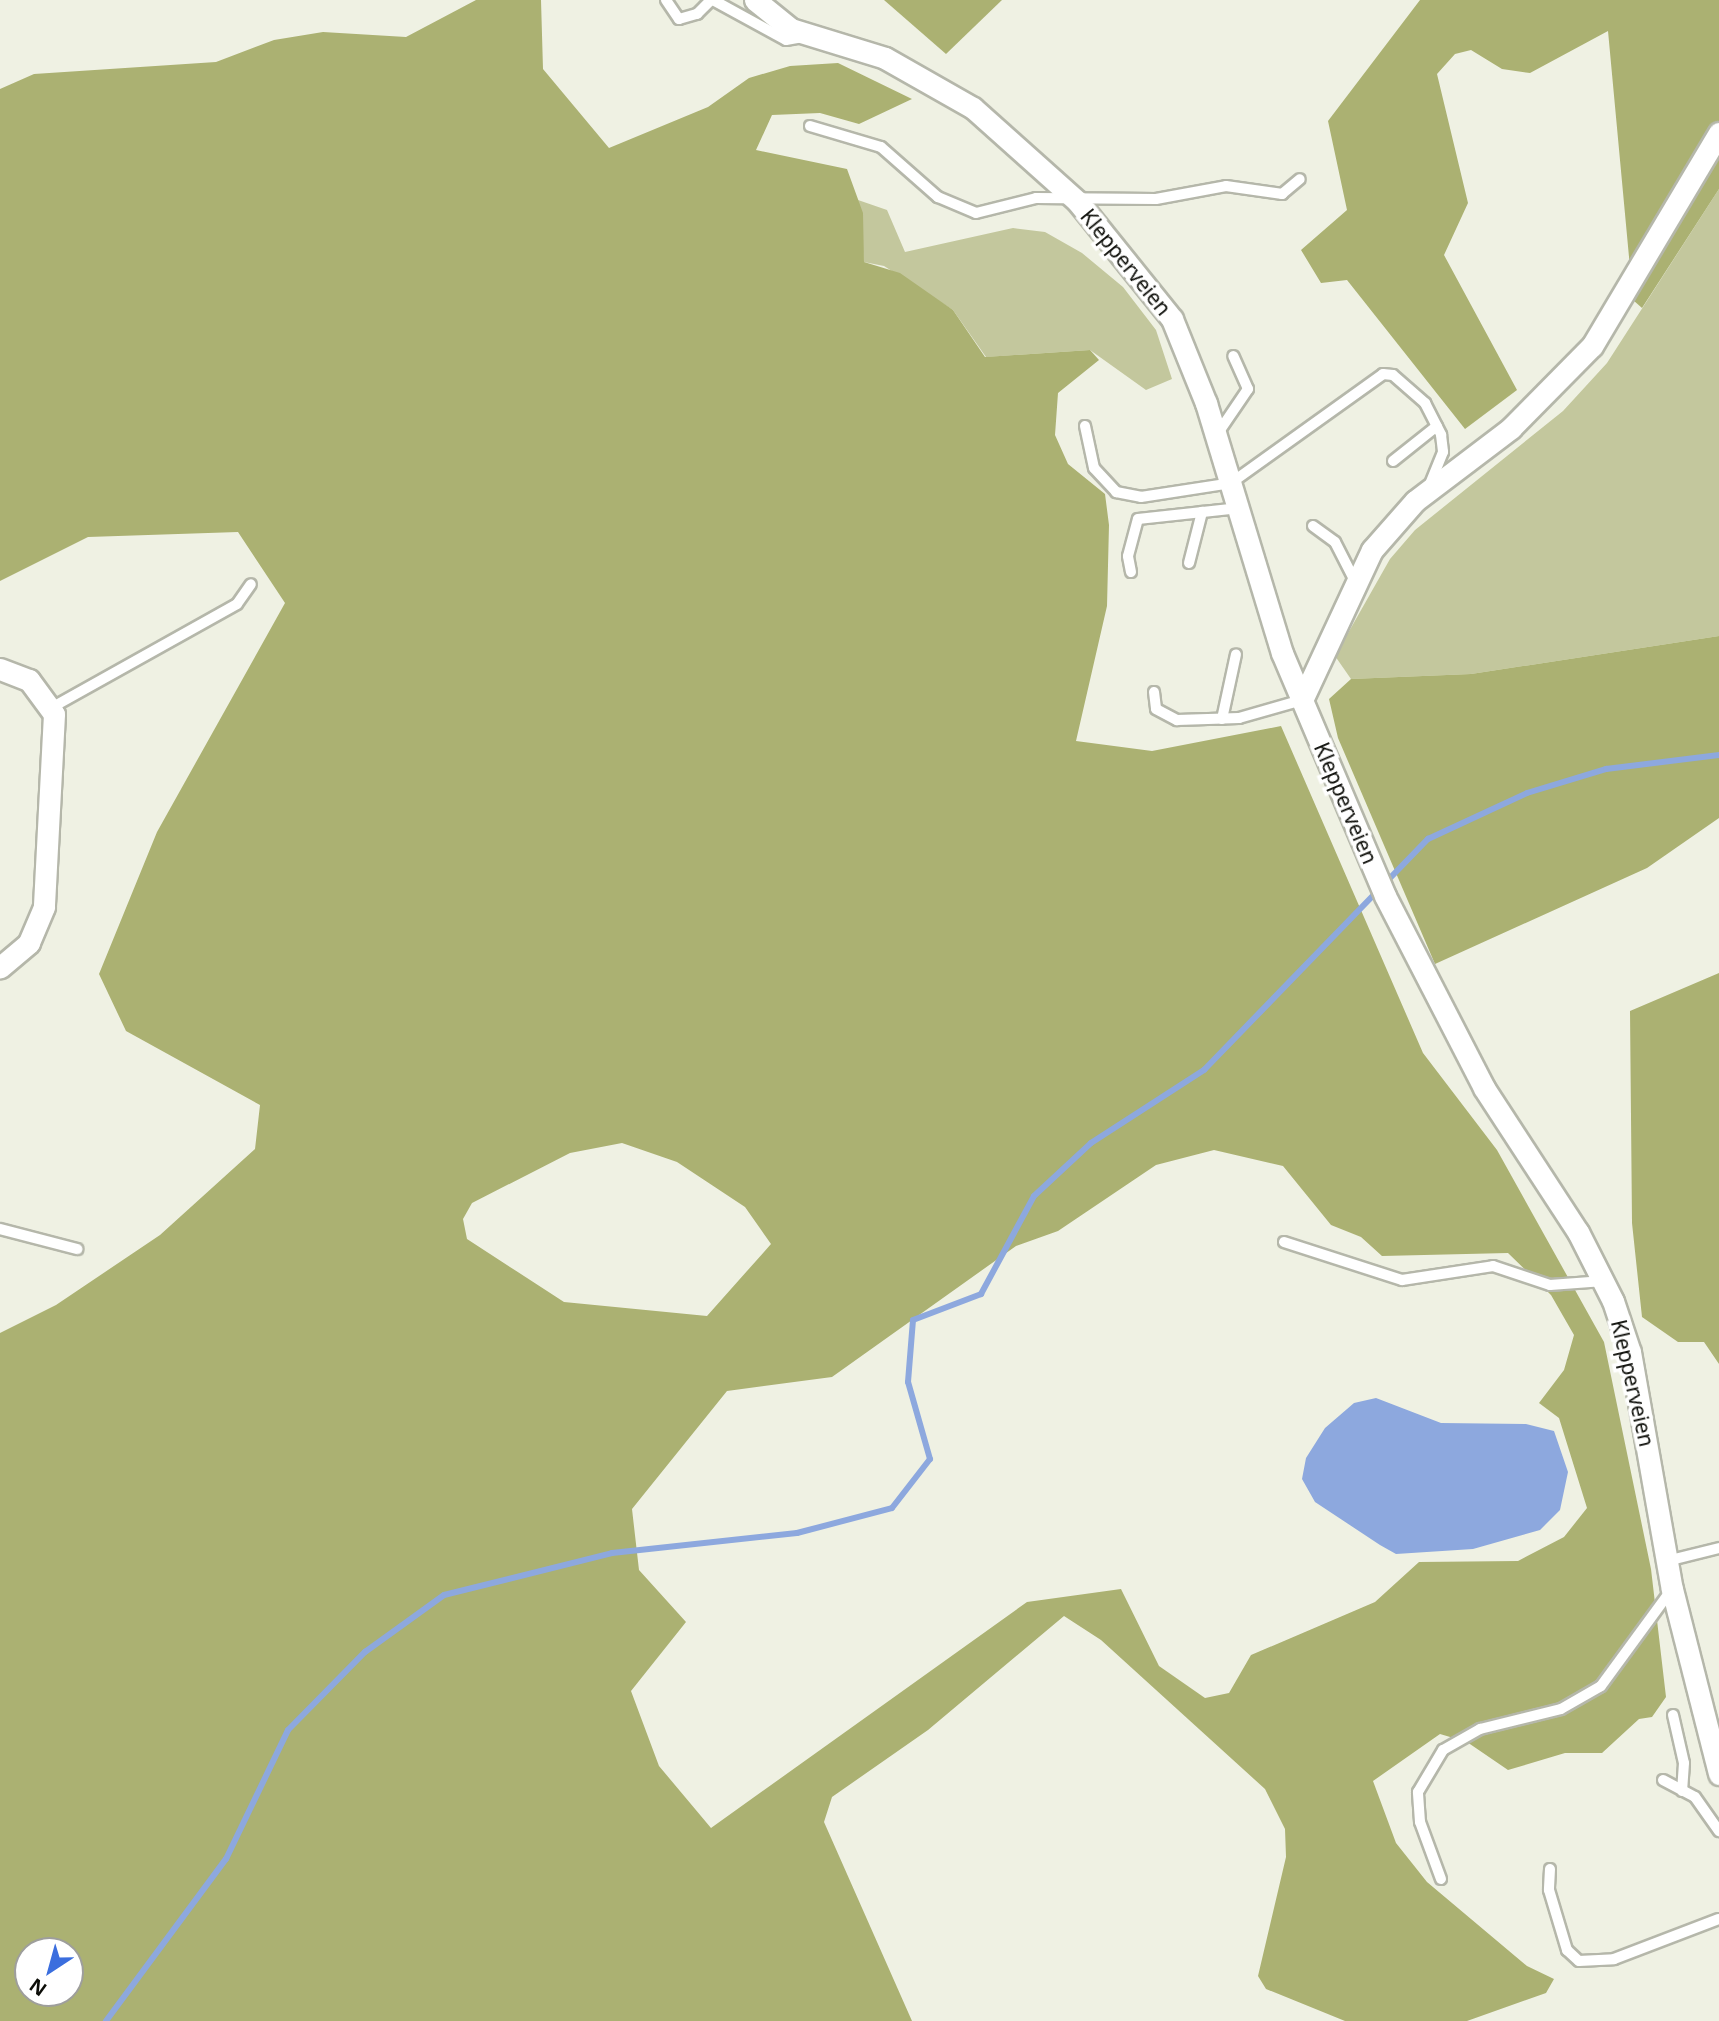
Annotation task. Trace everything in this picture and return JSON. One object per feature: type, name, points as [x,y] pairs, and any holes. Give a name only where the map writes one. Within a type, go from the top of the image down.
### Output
[{"type":"street","name":"Klepperveien","points":[[763,3],[809,36],[884,58],[944,90],[1006,134],[1078,202],[1172,320],[1216,436],[1302,700],[1433,993],[1604,1281],[1630,1352],[1672,1589],[1719,1774]]},
{"type":"street","points":[[1302,700],[1372,550],[1428,490],[1511,428],[1592,346],[1719,133]]},
{"type":"street","points":[[0,669],[29,680],[51,708],[50,802],[39,923],[29,943],[0,967]]},
{"type":"lane","points":[[666,0],[679,19],[697,14],[712,0],[786,40],[809,36]]},
{"type":"lane","points":[[810,127],[881,147],[938,197],[963,210],[976,213],[1036,198],[1078,202],[1156,199],[1226,186],[1282,194],[1300,179]]},
{"type":"lane","points":[[1216,436],[1248,390],[1233,356]]},
{"type":"lane","points":[[1085,426],[1094,468],[1116,492],[1141,497],[1231,483],[1383,374],[1415,391],[1437,426],[1443,452],[1428,490]]},
{"type":"lane","points":[[1393,461],[1437,426]]},
{"type":"lane","points":[[1131,572],[1128,556],[1138,519],[1239,509]]},
{"type":"lane","points":[[1189,563],[1202,512]]},
{"type":"lane","points":[[1313,526],[1335,542],[1356,583]]},
{"type":"lane","points":[[51,708],[237,604],[251,584]]},
{"type":"lane","points":[[1223,719],[1236,654]]},
{"type":"lane","points":[[1154,692],[1156,709],[1170,719],[1223,719],[1302,700]]},
{"type":"lane","points":[[0,1229],[77,1249]]},
{"type":"lane","points":[[1284,1242],[1402,1280],[1493,1266],[1549,1285],[1604,1281]]},
{"type":"lane","points":[[1667,1561],[1719,1548]]},
{"type":"lane","points":[[1441,1878],[1420,1822],[1418,1793],[1443,1751],[1480,1730],[1561,1709],[1607,1682],[1672,1589]]},
{"type":"lane","points":[[1673,1715],[1684,1763],[1682,1791]]},
{"type":"lane","points":[[1663,1780],[1682,1791],[1719,1830]]},
{"type":"lane","points":[[1550,1869],[1549,1890],[1567,1950],[1579,1961],[1614,1959],[1719,1919]]},
{"type":"green space","points":[[476,0],[541,0],[543,69],[609,148],[708,107],[749,78],[790,66],[838,63],[912,99],[859,124],[820,113],[772,115],[756,150],[847,169],[863,213],[864,262],[900,273],[953,310],[985,357],[1090,350],[1099,360],[1058,393],[1055,435],[1068,464],[1105,494],[1109,525],[1107,606],[1076,741],[1152,751],[1281,726],[1423,1053],[1497,1150],[1604,1342],[1651,1569],[1666,1697],[1652,1717],[1639,1719],[1602,1753],[1565,1753],[1508,1770],[1467,1742],[1440,1734],[1373,1781],[1396,1843],[1427,1882],[1527,1966],[1554,1979],[1546,1993],[1467,2021],[1345,2021],[1266,1989],[1258,1976],[1286,1857],[1285,1829],[1265,1789],[1101,1640],[1064,1616],[928,1730],[832,1797],[824,1822],[912,2021],[0,2021],[0,1333],[56,1305],[160,1235],[255,1149],[260,1105],[126,1031],[99,974],[157,832],[285,603],[238,532],[88,537],[0,581],[0,89],[34,74],[216,62],[274,40],[323,32],[406,37]],"holes":[[[622,1143],[677,1162],[745,1207],[771,1244],[707,1316],[564,1302],[467,1239],[463,1219],[472,1203],[570,1153]],[[1214,1150],[1283,1166],[1331,1225],[1361,1237],[1382,1256],[1508,1253],[1551,1295],[1574,1335],[1564,1370],[1539,1403],[1559,1418],[1587,1508],[1564,1537],[1518,1561],[1419,1562],[1375,1602],[1251,1655],[1229,1693],[1205,1698],[1159,1666],[1121,1589],[1027,1602],[711,1828],[659,1766],[631,1691],[686,1622],[639,1570],[632,1509],[727,1391],[832,1377],[1016,1246],[1058,1231],[1156,1165]]]},
{"type":"green space","points":[[884,0],[1002,0],[946,54]]},
{"type":"green space","points":[[1420,0],[1719,0],[1719,189],[1642,308],[1633,300],[1608,31],[1530,73],[1502,69],[1471,50],[1455,54],[1437,74],[1468,203],[1444,255],[1517,390],[1465,429],[1347,280],[1321,283],[1301,250],[1347,210],[1328,121]]},
{"type":"green space","points":[[1719,189],[1719,636],[1471,674],[1351,679],[1335,656],[1390,559],[1415,530],[1563,411],[1607,363]]},
{"type":"green space","points":[[858,200],[887,210],[905,252],[1013,228],[1045,232],[1082,253],[1123,287],[1156,330],[1172,379],[1146,390],[1090,350],[986,357],[953,310],[884,266],[864,262]]},
{"type":"green space","points":[[1719,636],[1719,818],[1647,868],[1435,964],[1338,738],[1329,699],[1351,679],[1471,674]]},
{"type":"green space","points":[[1719,973],[1719,1364],[1704,1342],[1678,1342],[1642,1317],[1632,1223],[1630,1011]]},
{"type":"water","points":[[1376,1398],[1441,1423],[1526,1424],[1554,1431],[1568,1472],[1560,1510],[1540,1530],[1473,1549],[1396,1554],[1380,1545],[1315,1502],[1302,1479],[1306,1458],[1325,1428],[1354,1403]]},
{"type":"waterway","points":[[106,2021],[226,1859],[288,1730],[365,1652],[444,1595],[612,1553],[797,1533],[892,1508],[930,1459],[908,1382],[913,1320],[981,1294],[1034,1196],[1091,1143],[1204,1070],[1428,839],[1527,793],[1606,769],[1719,755]]}]
